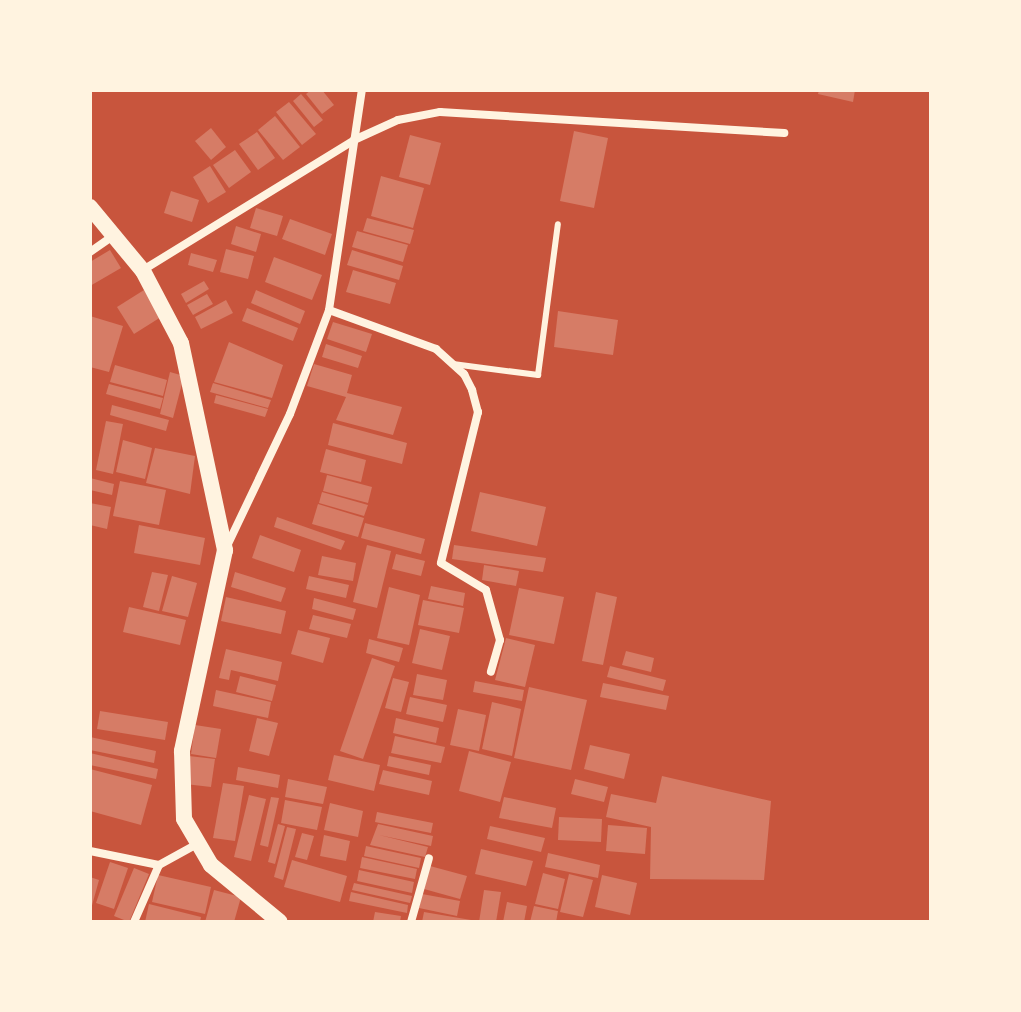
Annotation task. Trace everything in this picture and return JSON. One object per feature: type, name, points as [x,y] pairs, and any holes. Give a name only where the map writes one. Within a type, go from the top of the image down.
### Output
[{"type":"main road","points":[[90,207],[143,271],[181,343],[225,550],[182,751],[181,805],[197,844],[211,865],[280,922]]},
{"type":"street","points":[[225,550],[290,414],[329,310],[362,90]]},
{"type":"street","points":[[143,271],[354,140],[398,120],[440,112],[784,133]]},
{"type":"street","points":[[90,252],[112,233]]},
{"type":"street","points":[[329,310],[436,349],[464,374],[478,412],[441,563],[486,590],[500,640],[491,672]]},
{"type":"street","points":[[134,922],[159,865],[197,844]]},
{"type":"street","points":[[90,851],[159,865]]},
{"type":"street","points":[[411,922],[429,858]]},
{"type":"lane","points":[[453,364],[538,375],[558,224]]},
{"type":"building","points":[[311,90],[322,90],[334,105],[322,114],[306,94]]},
{"type":"building","points":[[819,90],[855,90],[853,102],[818,94]]},
{"type":"building","points":[[301,94],[323,120],[314,127],[293,101]]},
{"type":"building","points":[[289,102],[316,134],[302,145],[276,112]]},
{"type":"building","points":[[275,116],[300,147],[283,160],[258,130]]},
{"type":"building","points":[[211,128],[226,147],[211,160],[195,141]]},
{"type":"building","points":[[574,131],[608,138],[594,208],[560,201]]},
{"type":"building","points":[[257,132],[275,158],[258,170],[239,144]]},
{"type":"building","points":[[410,135],[441,143],[430,185],[399,177]]},
{"type":"building","points":[[235,150],[251,172],[229,188],[213,165]]},
{"type":"building","points":[[210,166],[226,192],[208,203],[193,177]]},
{"type":"building","points":[[381,176],[424,188],[413,228],[371,216]]},
{"type":"building","points":[[171,191],[199,200],[192,222],[164,213]]},
{"type":"building","points":[[256,208],[283,216],[277,236],[250,228]]},
{"type":"building","points":[[367,218],[414,230],[410,244],[363,231]]},
{"type":"building","points":[[290,219],[332,234],[325,255],[282,239]]},
{"type":"building","points":[[236,226],[261,234],[256,252],[231,244]]},
{"type":"building","points":[[357,231],[408,245],[403,262],[352,247]]},
{"type":"building","points":[[226,249],[254,256],[248,279],[220,272]]},
{"type":"building","points":[[110,250],[121,268],[90,286],[90,262]]},
{"type":"building","points":[[352,250],[403,266],[399,280],[347,265]]},
{"type":"building","points":[[191,253],[217,260],[213,272],[188,265]]},
{"type":"building","points":[[274,257],[322,275],[312,300],[265,282]]},
{"type":"building","points":[[353,270],[396,283],[390,304],[346,292]]},
{"type":"building","points":[[204,281],[209,289],[186,303],[181,294]]},
{"type":"building","points":[[144,290],[161,317],[134,334],[117,307]]},
{"type":"building","points":[[256,290],[305,311],[300,324],[251,303]]},
{"type":"building","points":[[207,294],[213,304],[193,315],[187,305]]},
{"type":"building","points":[[226,300],[233,313],[201,329],[195,317]]},
{"type":"building","points":[[247,308],[298,328],[293,341],[242,321]]},
{"type":"building","points":[[558,311],[618,320],[613,355],[554,347]]},
{"type":"building","points":[[90,316],[123,326],[109,372],[90,367]]},
{"type":"building","points":[[333,322],[372,334],[366,352],[327,339]]},
{"type":"building","points":[[229,342],[283,365],[272,398],[214,382]]},
{"type":"building","points":[[326,344],[362,356],[358,368],[322,357]]},
{"type":"building","points":[[314,364],[352,375],[347,393],[402,407],[393,435],[336,420],[346,397],[307,386]]},
{"type":"building","points":[[115,365],[167,380],[163,396],[110,382]]},
{"type":"building","points":[[170,372],[184,376],[173,418],[160,414]]},
{"type":"building","points":[[213,383],[271,400],[268,408],[210,392]]},
{"type":"building","points":[[109,384],[163,398],[160,409],[106,394]]},
{"type":"building","points":[[216,395],[268,409],[265,417],[214,403]]},
{"type":"building","points":[[112,405],[169,420],[166,431],[110,415]]},
{"type":"building","points":[[106,421],[123,424],[113,474],[96,470]]},
{"type":"building","points":[[333,423],[407,443],[402,464],[328,445]]},
{"type":"building","points":[[123,440],[152,448],[145,479],[116,472]]},
{"type":"building","points":[[155,448],[195,456],[190,494],[146,483]]},
{"type":"building","points":[[326,449],[366,460],[361,482],[320,472]]},
{"type":"building","points":[[327,475],[372,487],[368,503],[323,491]]},
{"type":"building","points":[[90,478],[114,484],[112,495],[90,490]]},
{"type":"building","points":[[120,481],[166,490],[159,525],[113,516]]},
{"type":"building","points":[[322,492],[368,505],[364,516],[319,503]]},
{"type":"building","points":[[480,492],[546,507],[537,546],[471,531]]},
{"type":"building","points":[[90,503],[111,507],[107,529],[90,525]]},
{"type":"building","points":[[318,504],[364,518],[358,537],[312,524]]},
{"type":"building","points":[[277,517],[345,541],[341,550],[274,527]]},
{"type":"building","points":[[365,523],[425,539],[421,554],[361,538]]},
{"type":"building","points":[[139,525],[205,538],[200,565],[134,553]]},
{"type":"building","points":[[260,535],[301,550],[294,572],[252,558]]},
{"type":"building","points":[[367,545],[391,551],[377,608],[353,602]]},
{"type":"building","points":[[454,545],[546,558],[543,572],[452,559]]},
{"type":"building","points":[[396,554],[425,561],[421,576],[392,569]]},
{"type":"building","points":[[322,556],[356,563],[353,581],[318,575]]},
{"type":"building","points":[[484,565],[519,571],[516,586],[482,580]]},
{"type":"building","points":[[152,572],[168,575],[159,611],[143,607]]},
{"type":"building","points":[[235,572],[286,588],[281,602],[231,587]]},
{"type":"building","points":[[172,576],[197,583],[188,617],[162,611]]},
{"type":"building","points":[[309,576],[349,585],[346,598],[306,589]]},
{"type":"building","points":[[431,586],[465,593],[463,606],[428,599]]},
{"type":"building","points":[[389,587],[420,595],[409,645],[377,638]]},
{"type":"building","points":[[519,588],[564,597],[554,644],[509,635]]},
{"type":"building","points":[[596,592],[617,597],[603,665],[582,661]]},
{"type":"building","points":[[226,597],[286,611],[281,634],[221,621]]},
{"type":"building","points":[[314,598],[356,609],[353,620],[312,609]]},
{"type":"building","points":[[423,600],[464,608],[459,633],[418,625]]},
{"type":"building","points":[[129,607],[186,620],[180,645],[123,632]]},
{"type":"building","points":[[313,615],[351,624],[347,638],[309,629]]},
{"type":"building","points":[[420,629],[450,636],[442,670],[412,663]]},
{"type":"building","points":[[298,630],[330,638],[323,663],[291,654]]},
{"type":"building","points":[[506,638],[535,645],[525,687],[495,680]]},
{"type":"building","points":[[369,639],[403,648],[399,662],[366,653]]},
{"type":"building","points":[[226,649],[282,662],[278,681],[231,670],[229,680],[219,678]]},
{"type":"building","points":[[626,651],[654,658],[651,672],[622,665]]},
{"type":"building","points":[[372,658],[395,666],[363,759],[340,751]]},
{"type":"building","points":[[610,666],[666,680],[663,691],[607,677]]},
{"type":"building","points":[[417,674],[447,680],[443,700],[413,695]]},
{"type":"building","points":[[240,676],[276,685],[272,701],[236,692]]},
{"type":"building","points":[[393,678],[409,682],[401,712],[385,708]]},
{"type":"building","points":[[475,681],[524,690],[522,701],[473,692]]},
{"type":"building","points":[[603,683],[669,696],[666,710],[600,697]]},
{"type":"building","points":[[529,687],[587,700],[571,770],[514,758]]},
{"type":"building","points":[[216,690],[271,702],[268,718],[213,706]]},
{"type":"building","points":[[410,697],[447,705],[443,722],[406,714]]},
{"type":"building","points":[[492,702],[521,709],[512,756],[482,749]]},
{"type":"building","points":[[458,709],[486,715],[479,751],[450,745]]},
{"type":"building","points":[[100,711],[168,722],[165,740],[97,729]]},
{"type":"building","points":[[257,718],[278,723],[269,756],[249,751]]},
{"type":"building","points":[[396,718],[439,728],[436,743],[393,733]]},
{"type":"building","points":[[195,725],[221,729],[216,758],[191,754]]},
{"type":"building","points":[[395,736],[445,747],[441,763],[391,753]]},
{"type":"building","points":[[90,737],[156,751],[154,763],[90,750]]},
{"type":"building","points":[[590,745],[630,754],[624,779],[584,769]]},
{"type":"building","points":[[469,751],[511,762],[500,802],[459,791]]},
{"type":"building","points":[[90,753],[158,769],[156,779],[90,765]]},
{"type":"building","points":[[334,755],[380,765],[374,791],[328,780]]},
{"type":"building","points":[[189,756],[215,759],[211,787],[185,784]]},
{"type":"building","points":[[389,756],[431,765],[429,775],[387,766]]},
{"type":"building","points":[[238,767],[280,775],[278,788],[236,780]]},
{"type":"building","points":[[90,769],[152,785],[141,825],[90,811]]},
{"type":"building","points":[[383,770],[432,781],[429,795],[379,784]]},
{"type":"building","points":[[662,776],[771,801],[764,880],[650,879],[651,827],[606,817],[611,794],[656,803]]},
{"type":"building","points":[[288,779],[327,787],[323,804],[285,797]]},
{"type":"building","points":[[575,779],[608,787],[604,802],[571,794]]},
{"type":"building","points":[[223,783],[244,786],[235,841],[213,838]]},
{"type":"building","points":[[249,795],[266,799],[251,861],[234,857]]},
{"type":"building","points":[[271,797],[279,798],[268,847],[260,845]]},
{"type":"building","points":[[504,797],[556,808],[552,828],[499,818]]},
{"type":"building","points":[[285,800],[322,807],[317,830],[281,823]]},
{"type":"building","points":[[330,803],[363,811],[358,837],[324,830]]},
{"type":"building","points":[[377,812],[433,823],[431,833],[375,822]]},
{"type":"building","points":[[559,817],[602,819],[601,842],[558,840]]},
{"type":"building","points":[[278,824],[285,826],[275,864],[268,862]]},
{"type":"building","points":[[378,824],[433,836],[431,846],[379,835],[428,847],[425,857],[370,845]]},
{"type":"building","points":[[608,825],[647,828],[645,854],[606,851]]},
{"type":"building","points":[[490,826],[545,838],[541,852],[487,839]]},
{"type":"building","points":[[287,827],[296,829],[283,880],[274,877]]},
{"type":"building","points":[[302,833],[314,836],[307,860],[295,857]]},
{"type":"building","points":[[324,835],[350,841],[346,861],[320,856]]},
{"type":"building","points":[[366,846],[421,858],[419,868],[364,856]]},
{"type":"building","points":[[481,849],[533,861],[526,886],[475,874]]},
{"type":"building","points":[[548,853],[600,865],[598,878],[545,867]]},
{"type":"building","points":[[362,857],[417,869],[415,879],[360,868]]},
{"type":"building","points":[[292,860],[347,876],[340,902],[284,887]]},
{"type":"building","points":[[110,862],[128,868],[114,909],[96,903]]},
{"type":"building","points":[[430,866],[467,876],[460,899],[424,889]]},
{"type":"building","points":[[134,868],[149,874],[129,922],[114,916]]},
{"type":"building","points":[[359,870],[414,882],[412,893],[357,881]]},
{"type":"building","points":[[543,873],[565,879],[558,909],[535,904]]},
{"type":"building","points":[[569,874],[593,880],[583,917],[560,912]]},
{"type":"building","points":[[158,875],[211,887],[205,914],[152,902]]},
{"type":"building","points":[[602,875],[637,883],[630,915],[595,907]]},
{"type":"building","points":[[90,877],[99,880],[91,909],[90,909]]},
{"type":"building","points":[[354,883],[412,896],[410,903],[352,890]]},
{"type":"building","points":[[214,890],[241,897],[234,922],[205,922]]},
{"type":"building","points":[[484,890],[501,892],[496,922],[479,922]]},
{"type":"building","points":[[351,892],[408,905],[407,913],[349,901]]},
{"type":"building","points":[[422,894],[460,901],[457,916],[419,908]]},
{"type":"building","points":[[507,902],[527,906],[524,922],[503,922]]},
{"type":"building","points":[[149,904],[201,917],[200,922],[145,922]]},
{"type":"building","points":[[534,906],[558,911],[556,922],[530,922]]},
{"type":"building","points":[[375,912],[401,916],[400,922],[373,922]]},
{"type":"building","points":[[424,912],[471,920],[471,922],[422,922]]}]
